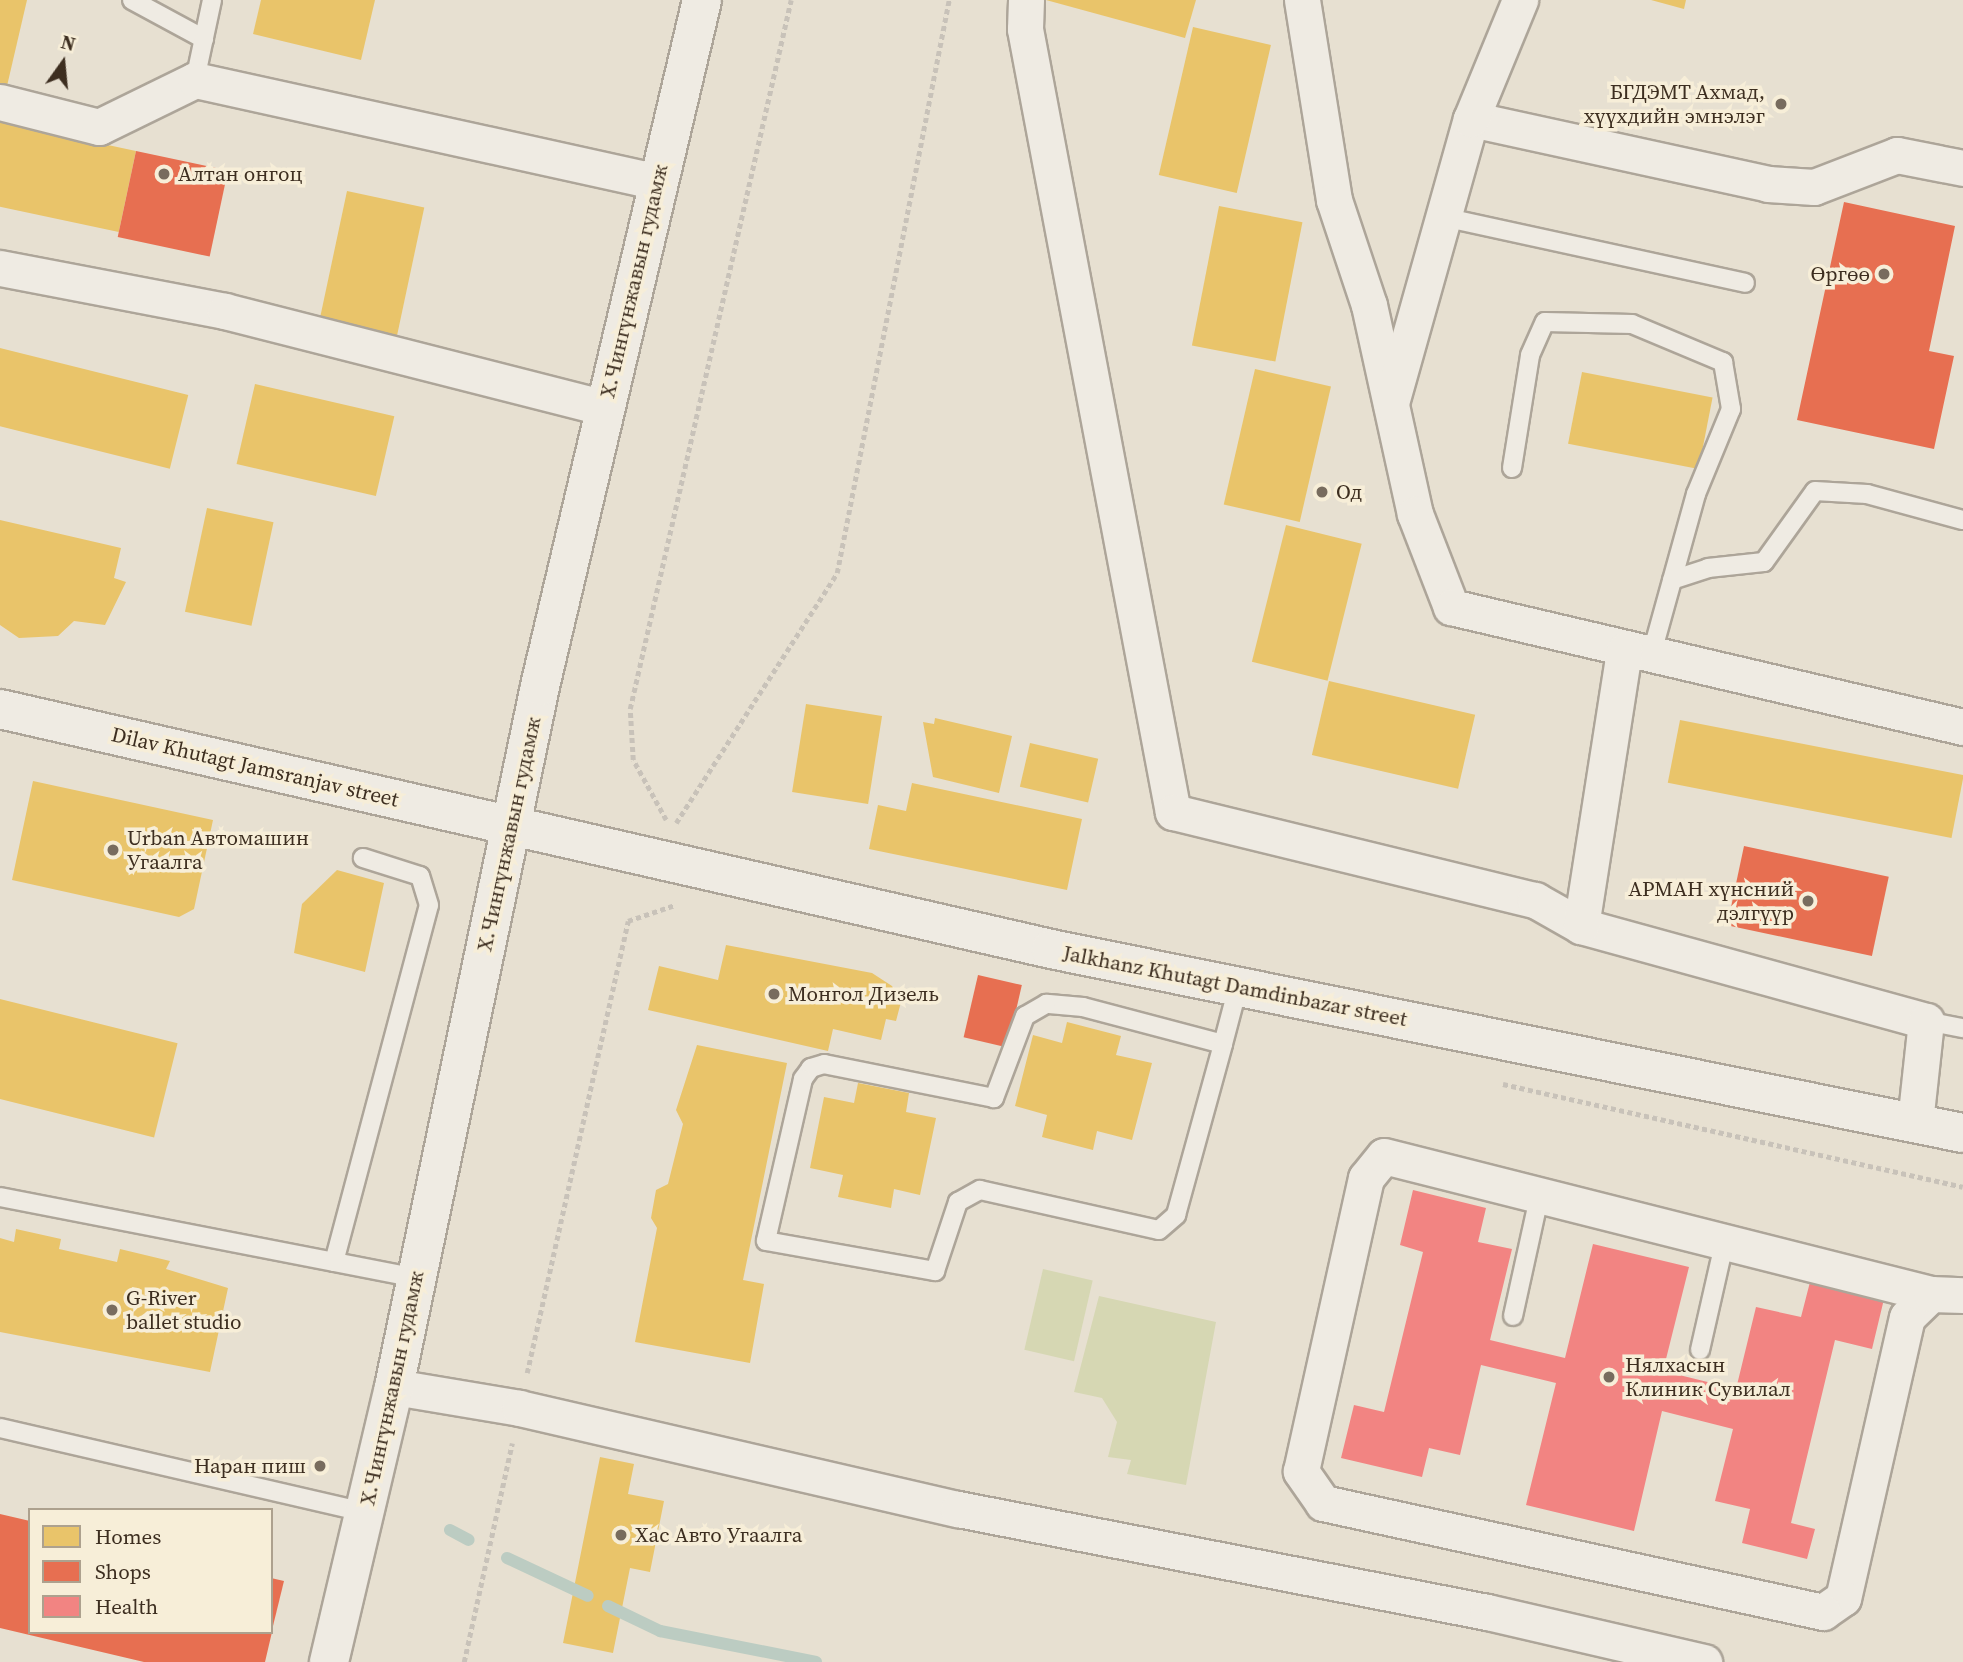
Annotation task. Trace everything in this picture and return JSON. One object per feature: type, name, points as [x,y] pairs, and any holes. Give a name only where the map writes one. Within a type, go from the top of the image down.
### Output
[{"type":"main road","name":"Х.Чингүнжавын гудамж","points":[[329,1662],[394,1387],[510,825],[699,2]]},
{"type":"main road","name":"Dilav Khutagt Jamsranjav street","points":[[0,709],[510,825]]},
{"type":"main road","name":"Jalkhanz Khutagt Damdinbazar street","points":[[510,825],[1238,987],[1963,1133]]},
{"type":"street","points":[[1026,0],[1025,29],[1173,812],[1535,900],[1581,926],[1926,1021],[1915,1122]]},
{"type":"street","points":[[1302,0],[1334,200],[1369,305],[1389,412],[1430,564],[1451,607],[1638,653],[1963,727]]},
{"type":"street","points":[[1389,412],[1471,119],[1520,0]]},
{"type":"street","points":[[0,102],[99,127],[195,80],[658,182]]},
{"type":"street","points":[[1471,119],[1768,184],[1814,187],[1898,155],[1963,168]]},
{"type":"street","points":[[0,268],[225,311],[604,408]]},
{"type":"street","points":[[1581,926],[1638,653]]},
{"type":"street","points":[[1384,1156],[1947,1294],[1907,1317],[1843,1598],[1823,1612],[1323,1503],[1301,1471],[1366,1178],[1384,1156]]},
{"type":"street","points":[[394,1387],[519,1408],[958,1509],[1487,1612],[1704,1662]]},
{"type":"lane","points":[[132,0],[204,40]]},
{"type":"lane","points":[[195,80],[212,0]]},
{"type":"lane","points":[[1443,217],[1745,283]]},
{"type":"lane","points":[[1512,468],[1530,355],[1545,322],[1632,324],[1723,362],[1731,408],[1696,494],[1672,580],[1638,653]]},
{"type":"lane","points":[[1672,580],[1764,562],[1815,491],[1867,494],[1963,520]]},
{"type":"lane","points":[[334,1262],[429,905],[420,876],[363,858]]},
{"type":"lane","points":[[1223,1044],[1083,1007],[1046,1004],[1025,1016],[994,1098],[824,1064],[811,1068],[803,1079],[766,1241],[935,1271],[958,1202],[980,1190],[1158,1230],[1176,1215],[1223,1044],[1238,987]]},
{"type":"lane","points":[[1926,1021],[1963,1028]]},
{"type":"lane","points":[[1513,1316],[1540,1193]]},
{"type":"lane","points":[[0,1197],[416,1278]]},
{"type":"lane","points":[[1700,1350],[1725,1240]]},
{"type":"lane","points":[[0,1428],[365,1513]]},
{"type":"path","points":[[791,0],[631,709],[629,741],[639,777],[673,828],[837,573],[949,0]]},
{"type":"path","points":[[464,1662],[628,921]]},
{"type":"green space","points":[[1043,1269],[1093,1280],[1074,1361],[1024,1350]]},
{"type":"green space","points":[[1099,1296],[1216,1322],[1186,1485],[1127,1474],[1131,1460],[1108,1457],[1117,1422],[1102,1398],[1074,1392]]},
{"type":"building: Homes","points":[[0,0],[27,0],[7,86],[0,85]]},
{"type":"building: Homes","points":[[261,0],[375,0],[361,60],[253,34]]},
{"type":"building: Homes","points":[[1046,0],[1196,0],[1185,38]]},
{"type":"building: Homes","points":[[1651,0],[1686,0],[1684,9]]},
{"type":"building: Homes","points":[[1193,27],[1271,45],[1237,193],[1159,175]]},
{"type":"building: Homes","points":[[0,122],[136,151],[119,232],[0,207]]},
{"type":"building: Homes","points":[[347,191],[424,207],[396,338],[319,322]]},
{"type":"building: Homes","points":[[1219,206],[1302,222],[1275,362],[1192,345]]},
{"type":"building: Homes","points":[[0,348],[188,395],[170,469],[0,426]]},
{"type":"building: Homes","points":[[1255,369],[1331,387],[1300,522],[1224,504]]},
{"type":"building: Homes","points":[[1582,372],[1713,397],[1699,469],[1568,444]]},
{"type":"building: Homes","points":[[255,384],[394,416],[376,496],[237,464]]},
{"type":"building: Homes","points":[[207,508],[274,522],[251,626],[185,612]]},
{"type":"building: Homes","points":[[0,520],[121,548],[114,578],[126,582],[105,625],[74,621],[58,636],[19,638],[0,625]]},
{"type":"building: Homes","points":[[1286,525],[1362,544],[1328,681],[1252,662]]},
{"type":"building: Homes","points":[[1329,681],[1475,715],[1458,789],[1312,755]]},
{"type":"building: Homes","points":[[806,704],[882,716],[868,804],[792,792]]},
{"type":"building: Homes","points":[[935,718],[1012,736],[999,793],[933,777],[923,722],[934,724]]},
{"type":"building: Homes","points":[[1680,720],[1963,775],[1951,838],[1668,783]]},
{"type":"building: Homes","points":[[1030,743],[1098,759],[1088,803],[1020,787]]},
{"type":"building: Homes","name":"Urban Автомашин Угаалга","points":[[33,781],[213,820],[194,909],[179,917],[12,880]]},
{"type":"building: Homes","points":[[912,783],[1082,819],[1067,890],[869,849],[878,805],[906,811]]},
{"type":"building: Homes","points":[[337,870],[384,883],[365,972],[294,953],[302,904]]},
{"type":"building: Homes","name":"Монгол Дизель","points":[[726,945],[872,973],[892,986],[901,1002],[896,1021],[886,1019],[881,1040],[833,1029],[828,1051],[648,1010],[659,966],[718,980]]},
{"type":"building: Homes","points":[[0,999],[178,1043],[154,1137],[0,1099]]},
{"type":"building: Homes","points":[[1067,1022],[1121,1036],[1116,1055],[1152,1063],[1132,1140],[1097,1131],[1093,1150],[1042,1137],[1047,1115],[1015,1106],[1033,1035],[1062,1043]]},
{"type":"building: Homes","points":[[697,1045],[787,1063],[743,1280],[764,1284],[750,1363],[635,1342],[657,1228],[651,1218],[656,1190],[668,1184],[683,1124],[676,1110]]},
{"type":"building: Homes","points":[[858,1083],[909,1093],[906,1112],[936,1118],[920,1195],[894,1189],[891,1208],[838,1197],[843,1175],[810,1168],[824,1097],[854,1103]]},
{"type":"building: Homes","name":"G-River ballet studio","points":[[16,1229],[61,1239],[59,1249],[117,1262],[120,1249],[170,1261],[166,1269],[228,1288],[210,1372],[0,1332],[0,1238],[14,1242]]},
{"type":"building: Homes","name":"Хас Авто Угаалга","points":[[600,1457],[634,1464],[628,1494],[664,1501],[650,1572],[630,1568],[613,1653],[563,1643]]},
{"type":"building: Shops","points":[[136,151],[228,171],[210,257],[118,237]]},
{"type":"building: Shops","points":[[1844,202],[1955,226],[1929,351],[1954,356],[1934,449],[1797,420]]},
{"type":"building: Shops","name":"АРМАН хүнсний дэлгүүр","points":[[1744,846],[1889,877],[1872,956],[1727,925]]},
{"type":"building: Shops","points":[[978,975],[1022,985],[1007,1047],[964,1037]]},
{"type":"building: Shops","points":[[0,1514],[28,1521],[28,1634],[272,1634],[265,1662],[144,1662],[0,1628]]},
{"type":"building: Shops","points":[[273,1578],[284,1581],[273,1626]]},
{"type":"building: Health","name":"Нялхасын Клиник Сувилал","points":[[1413,1190],[1486,1208],[1478,1242],[1512,1249],[1490,1340],[1565,1358],[1593,1244],[1689,1267],[1663,1371],[1736,1389],[1756,1307],[1801,1317],[1810,1282],[1884,1299],[1872,1349],[1835,1340],[1791,1523],[1815,1529],[1807,1559],[1742,1543],[1750,1509],[1715,1501],[1733,1429],[1662,1411],[1634,1531],[1526,1505],[1556,1383],[1481,1365],[1460,1455],[1429,1448],[1422,1477],[1341,1458],[1354,1405],[1384,1412],[1423,1252],[1400,1245]]},
{"type":"waterway","points":[[450,1530],[469,1540]]},
{"type":"waterway","points":[[507,1558],[588,1596]]},
{"type":"waterway","points":[[608,1606],[660,1631],[816,1662]]},
{"type":"place","name":"БГДЭМТ Ахмад, хүүхдийн эмнэлэг","points":[[1781,104]]},
{"type":"place","name":"Алтан онгоц","points":[[164,174]]},
{"type":"place","name":"Өргөө","points":[[1884,274]]},
{"type":"place","name":"Од","points":[[1322,492]]},
{"type":"place","name":"Urban Автомашин Угаалга","points":[[113,850]]},
{"type":"place","name":"АРМАН хүнсний дэлгүүр","points":[[1808,901]]},
{"type":"place","name":"Монгол Дизель","points":[[774,994]]},
{"type":"place","name":"G-River ballet studio","points":[[112,1310]]},
{"type":"place","name":"Нялхасын Клиник Сувилал","points":[[1609,1377]]},
{"type":"place","name":"Наран пиш","points":[[320,1466]]},
{"type":"place","name":"Хас Авто Угаалга","points":[[621,1535]]}]
